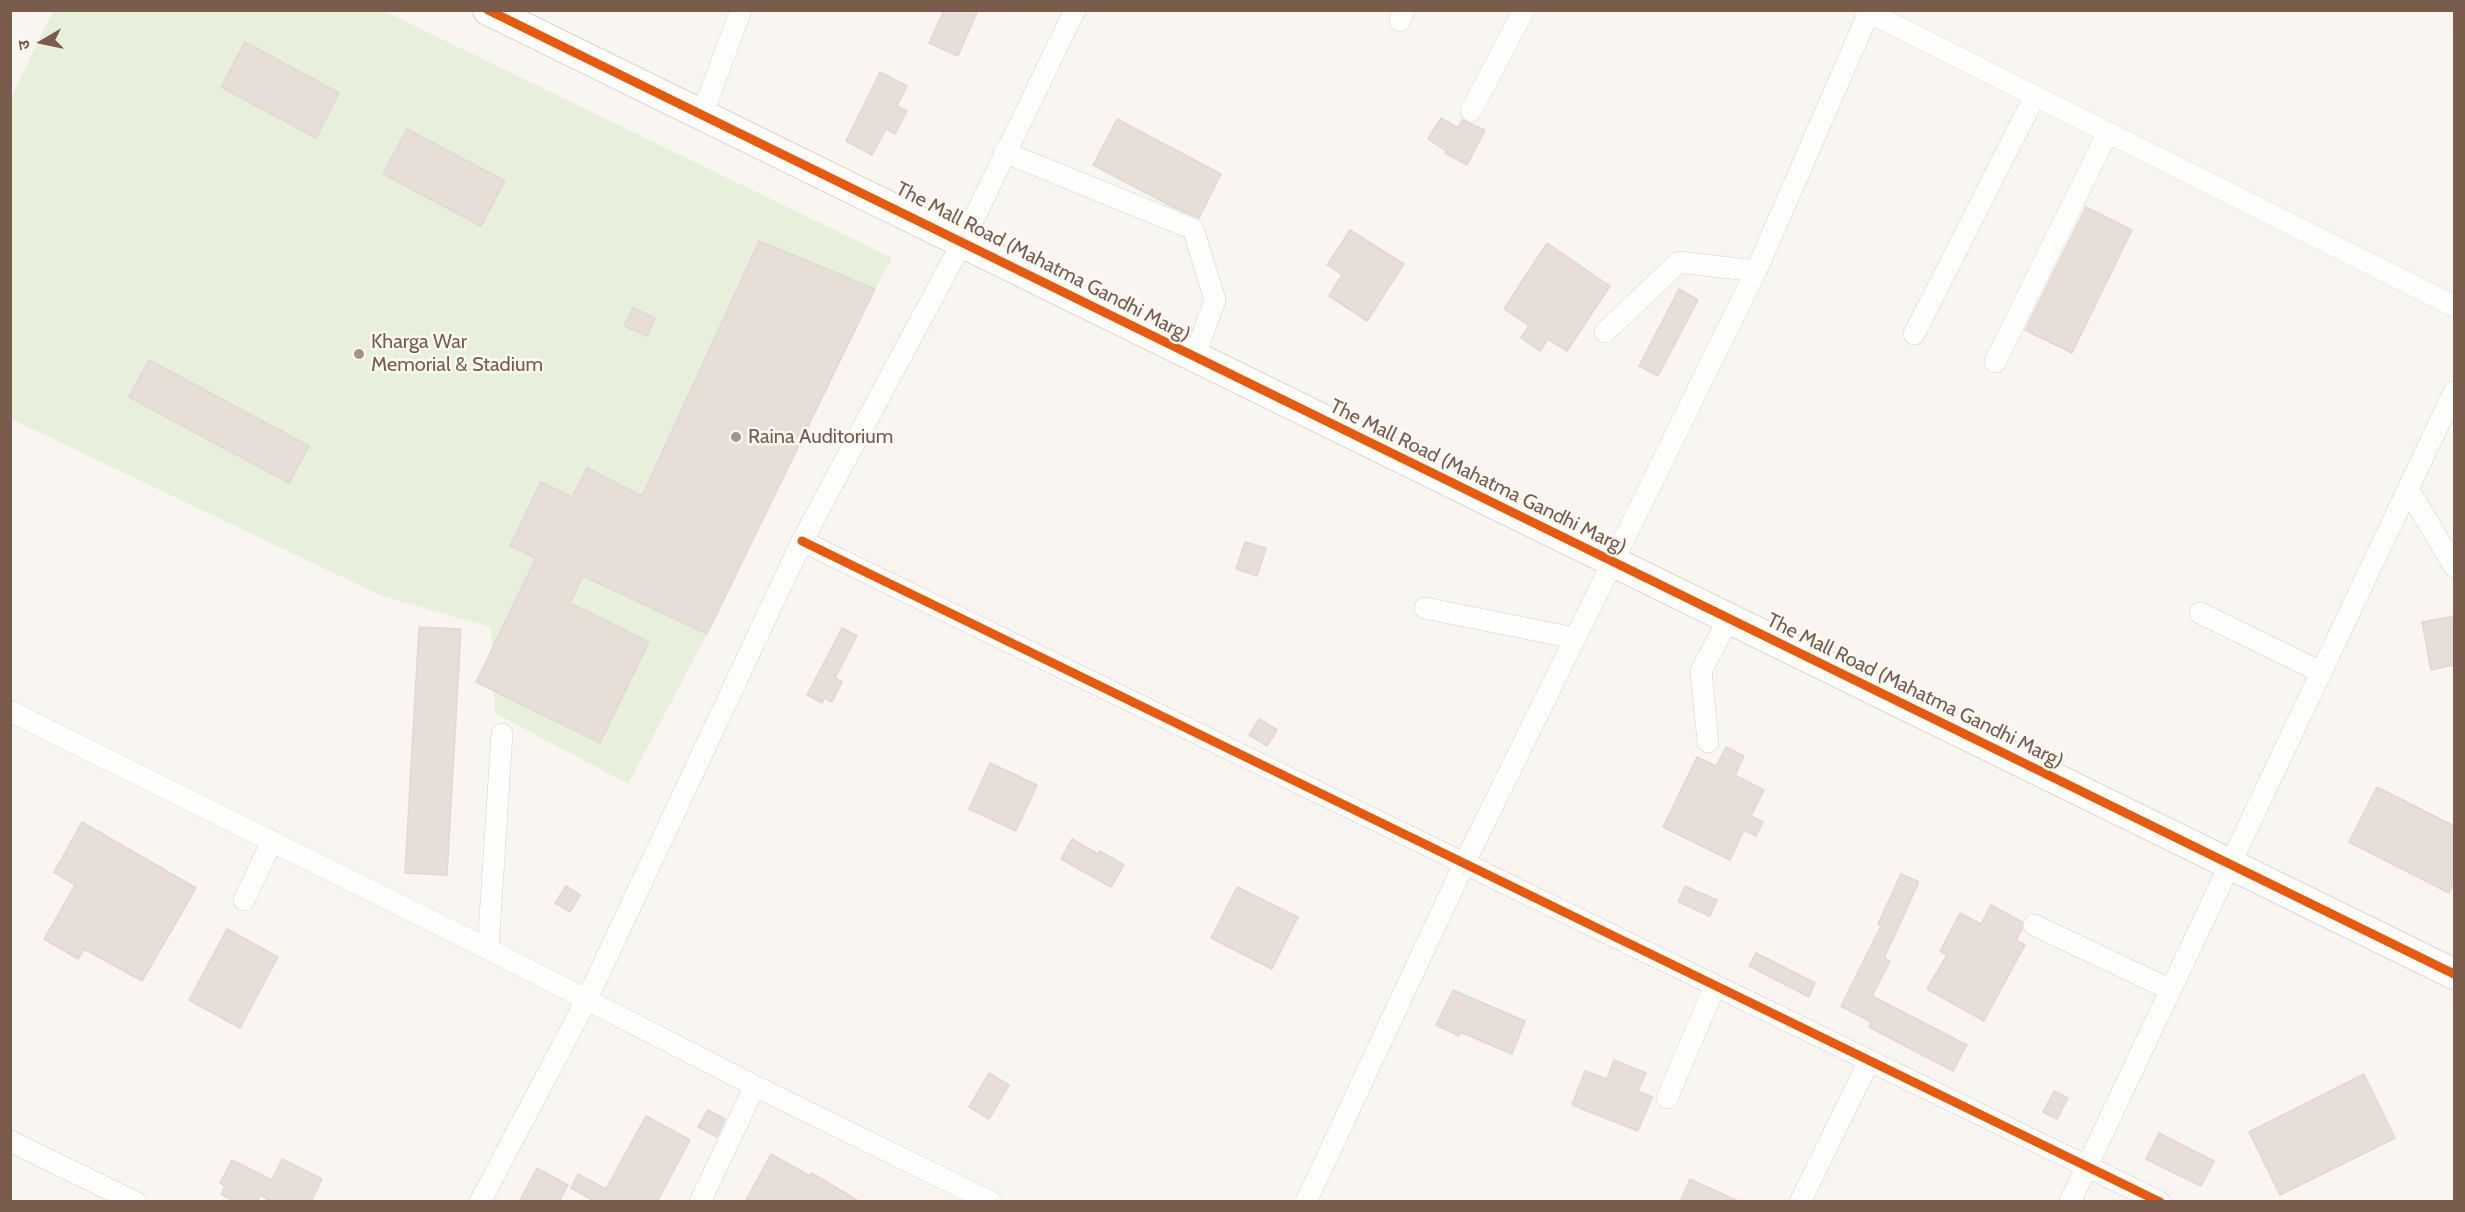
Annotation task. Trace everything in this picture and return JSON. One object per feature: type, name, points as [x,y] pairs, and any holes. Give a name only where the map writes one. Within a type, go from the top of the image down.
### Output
[{"type":"street","name":"The Mall Road (Mahatma Gandhi Marg)","points":[[488,10],[2454,974]]},
{"type":"street","points":[[702,115],[741,10]]},
{"type":"street","points":[[480,1202],[587,999],[802,541],[963,241],[1004,152],[1075,10]]},
{"type":"street","points":[[1471,111],[1524,10]]},
{"type":"street","points":[[1306,1202],[1464,864],[1756,271],[1868,11],[2454,306]]},
{"type":"street","points":[[1914,334],[2034,96]]},
{"type":"street","points":[[1995,362],[2108,132]]},
{"type":"street","points":[[1004,152],[1193,229],[1215,300],[1194,358]]},
{"type":"street","points":[[1605,332],[1679,262],[1756,271]]},
{"type":"street","points":[[2070,1202],[2454,392]]},
{"type":"street","points":[[2408,489],[2454,566]]},
{"type":"street","points":[[802,541],[2160,1202]]},
{"type":"street","points":[[1425,608],[1574,638]]},
{"type":"street","points":[[2200,613],[2321,672]]},
{"type":"street","points":[[1708,742],[1701,671],[1728,620]]},
{"type":"street","points":[[10,711],[488,949],[755,1086],[991,1202]]},
{"type":"street","points":[[488,949],[502,734]]},
{"type":"street","points":[[244,900],[272,841]]},
{"type":"street","points":[[2034,925],[2169,989]]},
{"type":"street","points":[[1667,1098],[1715,986]]},
{"type":"street","points":[[1800,1202],[1869,1061]]},
{"type":"street","points":[[700,1202],[755,1086]]},
{"type":"street","points":[[10,1140],[135,1202]]},
{"type":"green space","name":"Kharga War Memorial & Stadium","points":[[53,11],[384,11],[892,258],[875,289],[758,241],[601,584],[707,634],[628,784],[495,713],[491,627],[382,596],[11,419],[10,100]]},
{"type":"building","points":[[944,10],[978,10],[958,56],[929,43]]},
{"type":"building","points":[[245,42],[339,93],[316,138],[221,87]]},
{"type":"building","points":[[880,72],[907,86],[897,106],[907,111],[895,134],[886,129],[872,155],[846,141]]},
{"type":"building","points":[[1441,118],[1458,128],[1462,120],[1485,130],[1467,165],[1445,153],[1446,151],[1428,139]]},
{"type":"building","points":[[1117,119],[1221,174],[1199,218],[1093,165]]},
{"type":"building","points":[[407,129],[505,181],[481,226],[383,174]]},
{"type":"building","points":[[2086,207],[2132,230],[2072,353],[2025,330]]},
{"type":"building","points":[[1350,230],[1404,264],[1367,321],[1329,296],[1342,275],[1327,265]]},
{"type":"building","name":"Raina Auditorium","points":[[759,241],[875,289],[707,634],[583,576],[570,603],[649,642],[600,743],[476,682],[536,558],[510,546],[541,482],[572,497],[587,468],[642,496]]},
{"type":"building","points":[[1547,243],[1610,286],[1567,351],[1548,339],[1540,351],[1521,338],[1529,325],[1504,309]]},
{"type":"building","points":[[1679,289],[1698,300],[1658,376],[1639,366]]},
{"type":"building","points":[[633,308],[655,318],[647,336],[624,326]]},
{"type":"building","points":[[149,360],[309,446],[289,483],[129,397]]},
{"type":"building","points":[[1245,542],[1266,548],[1257,576],[1236,569]]},
{"type":"building","points":[[2454,616],[2454,665],[2431,670],[2422,622]]},
{"type":"building","points":[[419,627],[461,629],[447,875],[405,873]]},
{"type":"building","points":[[842,628],[857,636],[835,678],[842,682],[832,702],[825,698],[822,703],[807,695]]},
{"type":"building","points":[[1259,719],[1277,730],[1267,746],[1249,735]]},
{"type":"building","points":[[1726,747],[1744,756],[1735,775],[1764,790],[1751,816],[1763,822],[1756,836],[1744,830],[1730,860],[1663,827],[1697,757],[1716,766]]},
{"type":"building","points":[[990,763],[1037,785],[1016,831],[969,809]]},
{"type":"building","points":[[2377,787],[2454,826],[2454,881],[2449,893],[2349,842]]},
{"type":"building","points":[[82,822],[196,888],[142,981],[84,949],[78,959],[44,939],[75,885],[54,872]]},
{"type":"building","points":[[1072,839],[1124,865],[1111,887],[1061,859]]},
{"type":"building","points":[[1901,874],[1919,882],[1884,958],[1890,961],[1872,996],[1967,1045],[1953,1071],[1869,1027],[1871,1022],[1841,1006],[1881,926],[1878,924]]},
{"type":"building","points":[[566,886],[580,895],[570,912],[555,903]]},
{"type":"building","points":[[1685,886],[1717,900],[1710,916],[1678,902]]},
{"type":"building","points":[[1237,887],[1298,917],[1272,969],[1211,938]]},
{"type":"building","points":[[1991,905],[2022,922],[2022,929],[2016,940],[2025,945],[1984,1021],[1927,989],[1947,955],[1940,951],[1960,913],[1981,924]]},
{"type":"building","points":[[227,929],[278,957],[240,1028],[189,1000]]},
{"type":"building","points":[[1756,953],[1815,983],[1809,997],[1749,966]]},
{"type":"building","points":[[1453,990],[1525,1021],[1512,1054],[1460,1032],[1459,1036],[1436,1025]]},
{"type":"building","points":[[1614,1060],[1646,1073],[1638,1091],[1652,1097],[1638,1131],[1572,1105],[1585,1071],[1607,1079]]},
{"type":"building","points":[[989,1073],[1009,1085],[989,1119],[969,1107]]},
{"type":"building","points":[[2364,1074],[2395,1138],[2280,1195],[2249,1132]]},
{"type":"building","points":[[2054,1091],[2068,1098],[2057,1119],[2043,1112]]},
{"type":"building","points":[[708,1110],[725,1119],[717,1137],[698,1127]]},
{"type":"building","points":[[646,1116],[690,1140],[657,1202],[596,1202],[571,1188],[578,1174],[606,1189]]},
{"type":"building","points":[[2159,1133],[2214,1161],[2201,1186],[2146,1159]]},
{"type":"building","points":[[771,1154],[810,1176],[812,1173],[860,1202],[745,1202]]},
{"type":"building","points":[[282,1159],[322,1179],[311,1202],[273,1202],[260,1195],[257,1202],[235,1202],[221,1194],[225,1186],[220,1183],[232,1160],[272,1180]]},
{"type":"building","points":[[537,1168],[568,1185],[559,1202],[519,1202]]},
{"type":"building","points":[[1690,1179],[1740,1202],[1680,1202]]},
{"type":"cycle path","points":[[488,10],[2454,974]]},
{"type":"cycle path","points":[[802,541],[2160,1202]]},
{"type":"place","name":"Kharga War Memorial & Stadium","points":[[359,354]]},
{"type":"place","name":"Raina Auditorium","points":[[736,437]]}]
